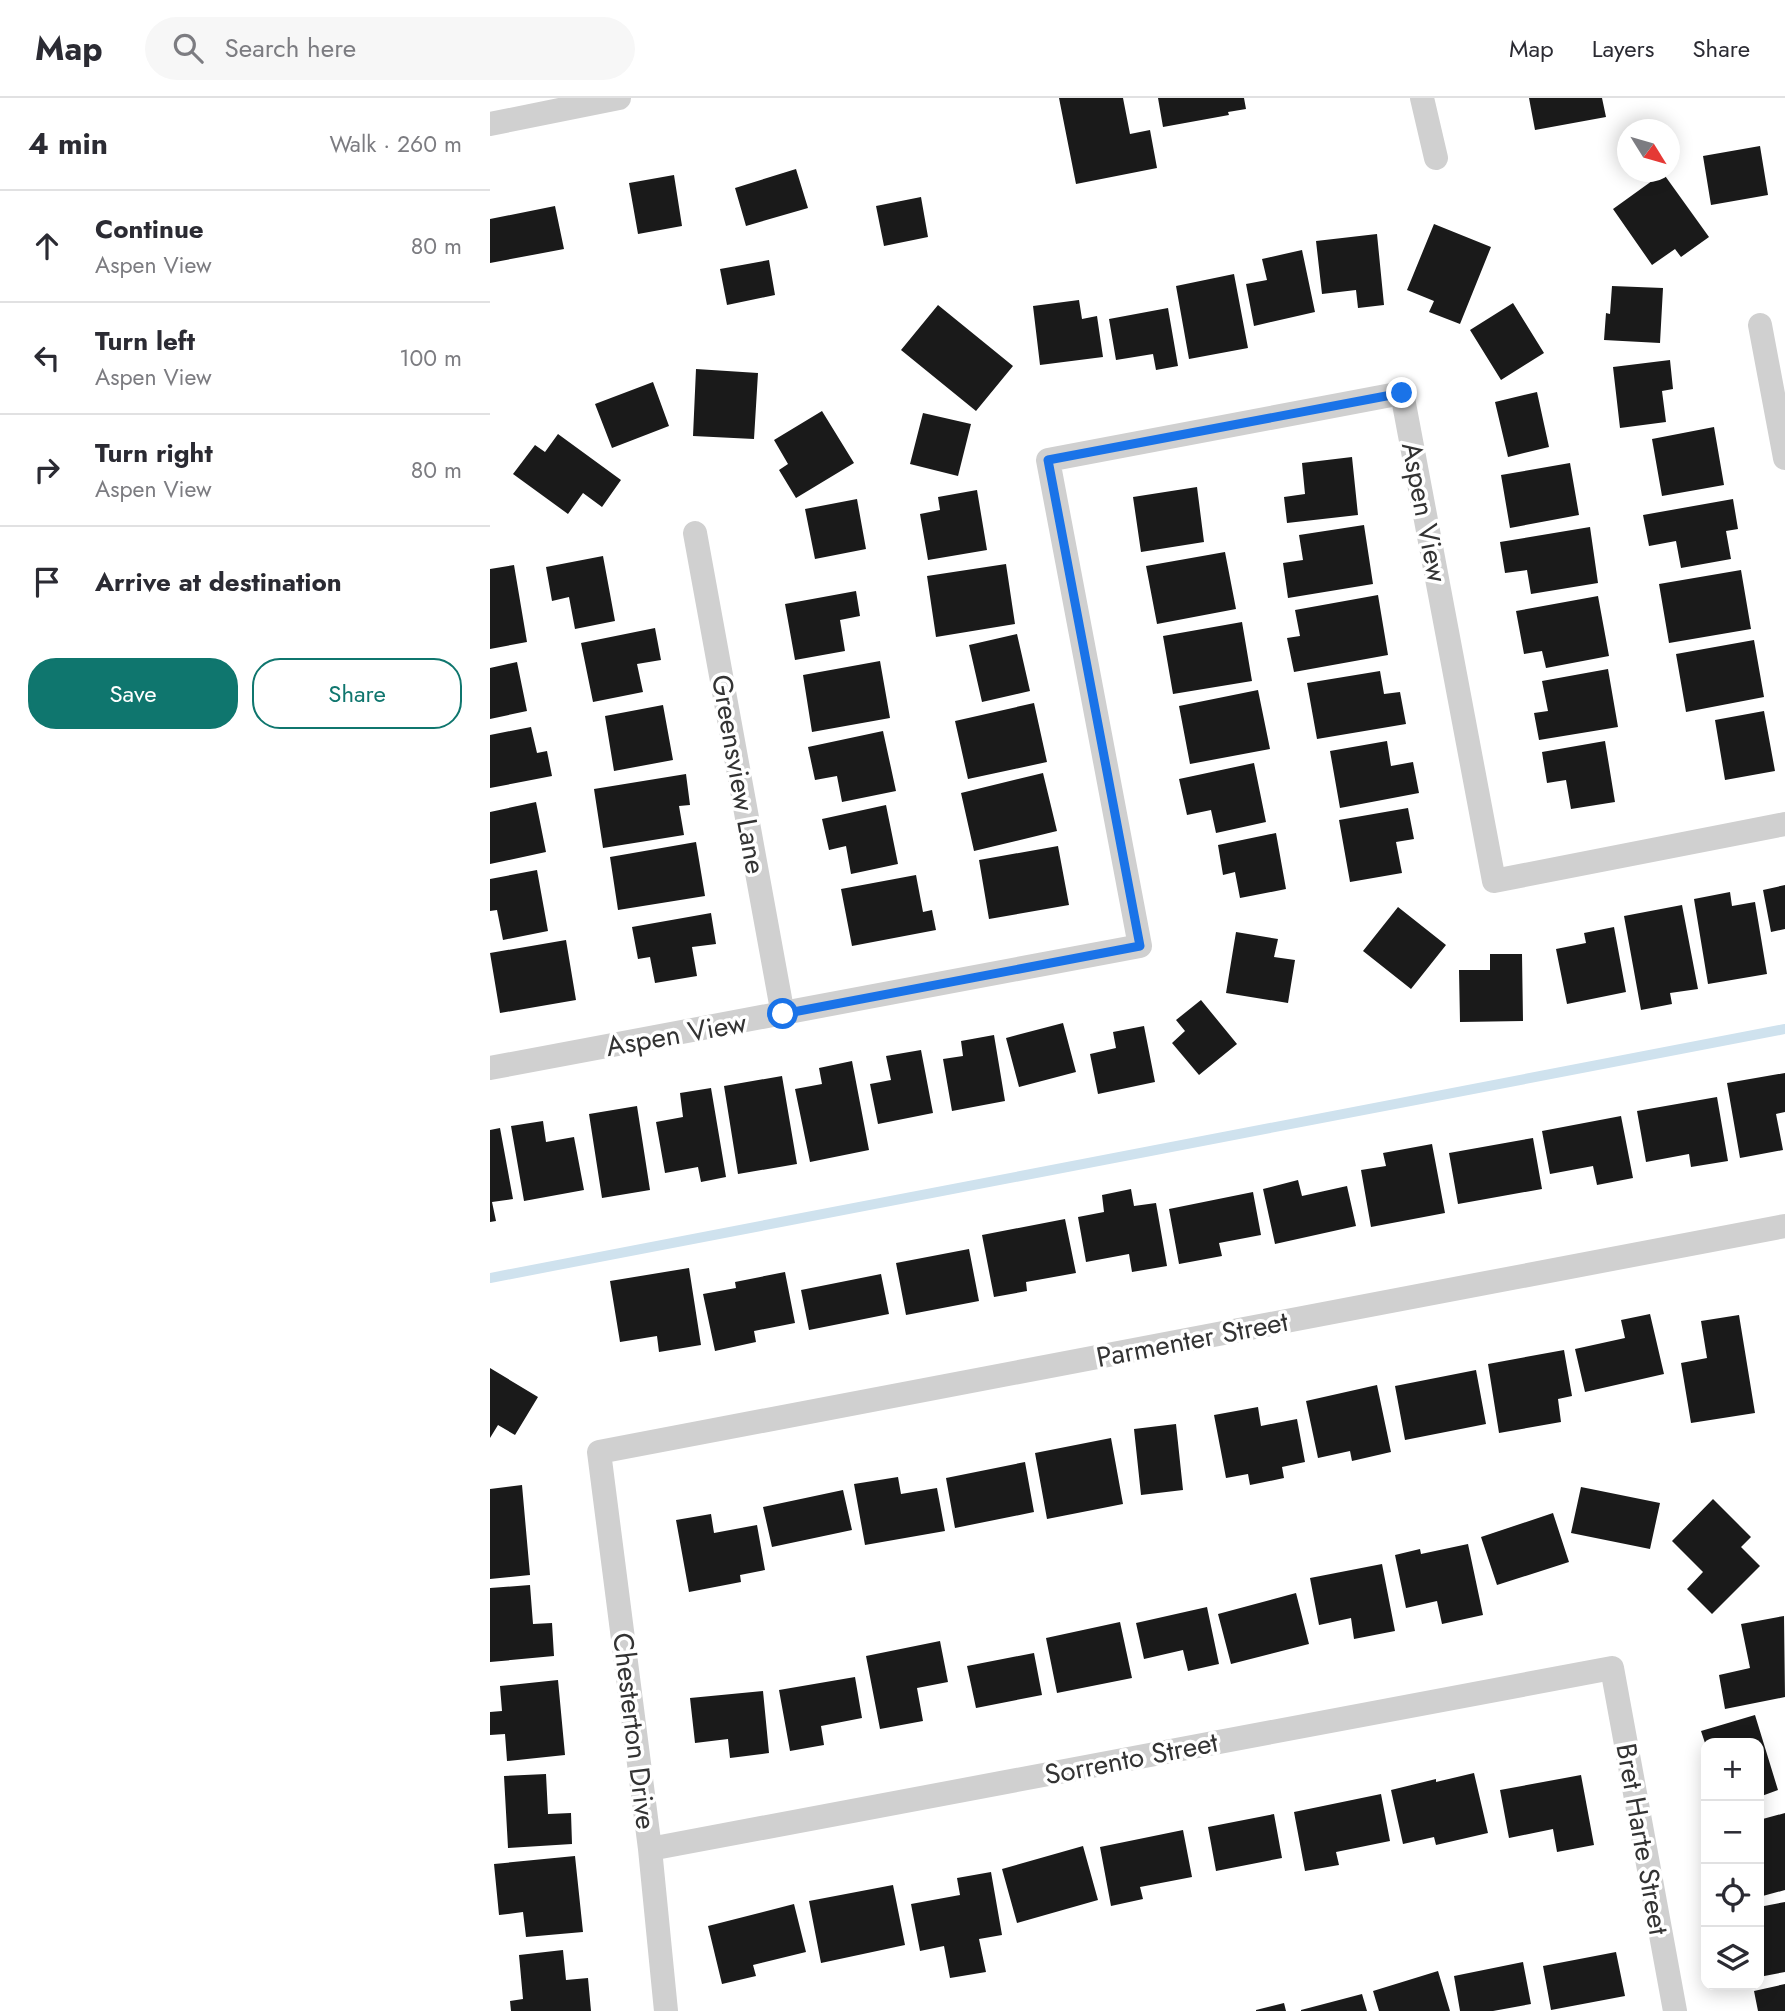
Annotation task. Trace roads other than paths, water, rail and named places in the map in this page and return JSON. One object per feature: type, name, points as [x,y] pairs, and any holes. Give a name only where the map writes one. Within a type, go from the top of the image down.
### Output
[{"type":"street","points":[[490,124],[619,98]]},
{"type":"street","points":[[1422,98],[1436,158]]},
{"type":"street","points":[[1760,325],[1785,458]]},
{"type":"street","name":"Aspen View","points":[[490,1068],[1140,946],[1048,460],[1402,393],[1494,881],[1785,824]]},
{"type":"street","name":"Greensview Lane","points":[[695,533],[783,1014]]},
{"type":"street","name":"Parmenter Street","points":[[599,1452],[1785,1226]]},
{"type":"street","name":"Chesterton Drive","points":[[599,1452],[650,1849],[666,2011]]},
{"type":"street","name":"Sorrento Street","points":[[650,1849],[1612,1668]]},
{"type":"street","name":"Bret Harte Street","points":[[1612,1668],[1675,2011]]},
{"type":"waterway","points":[[490,1278],[1785,1029]]}]
